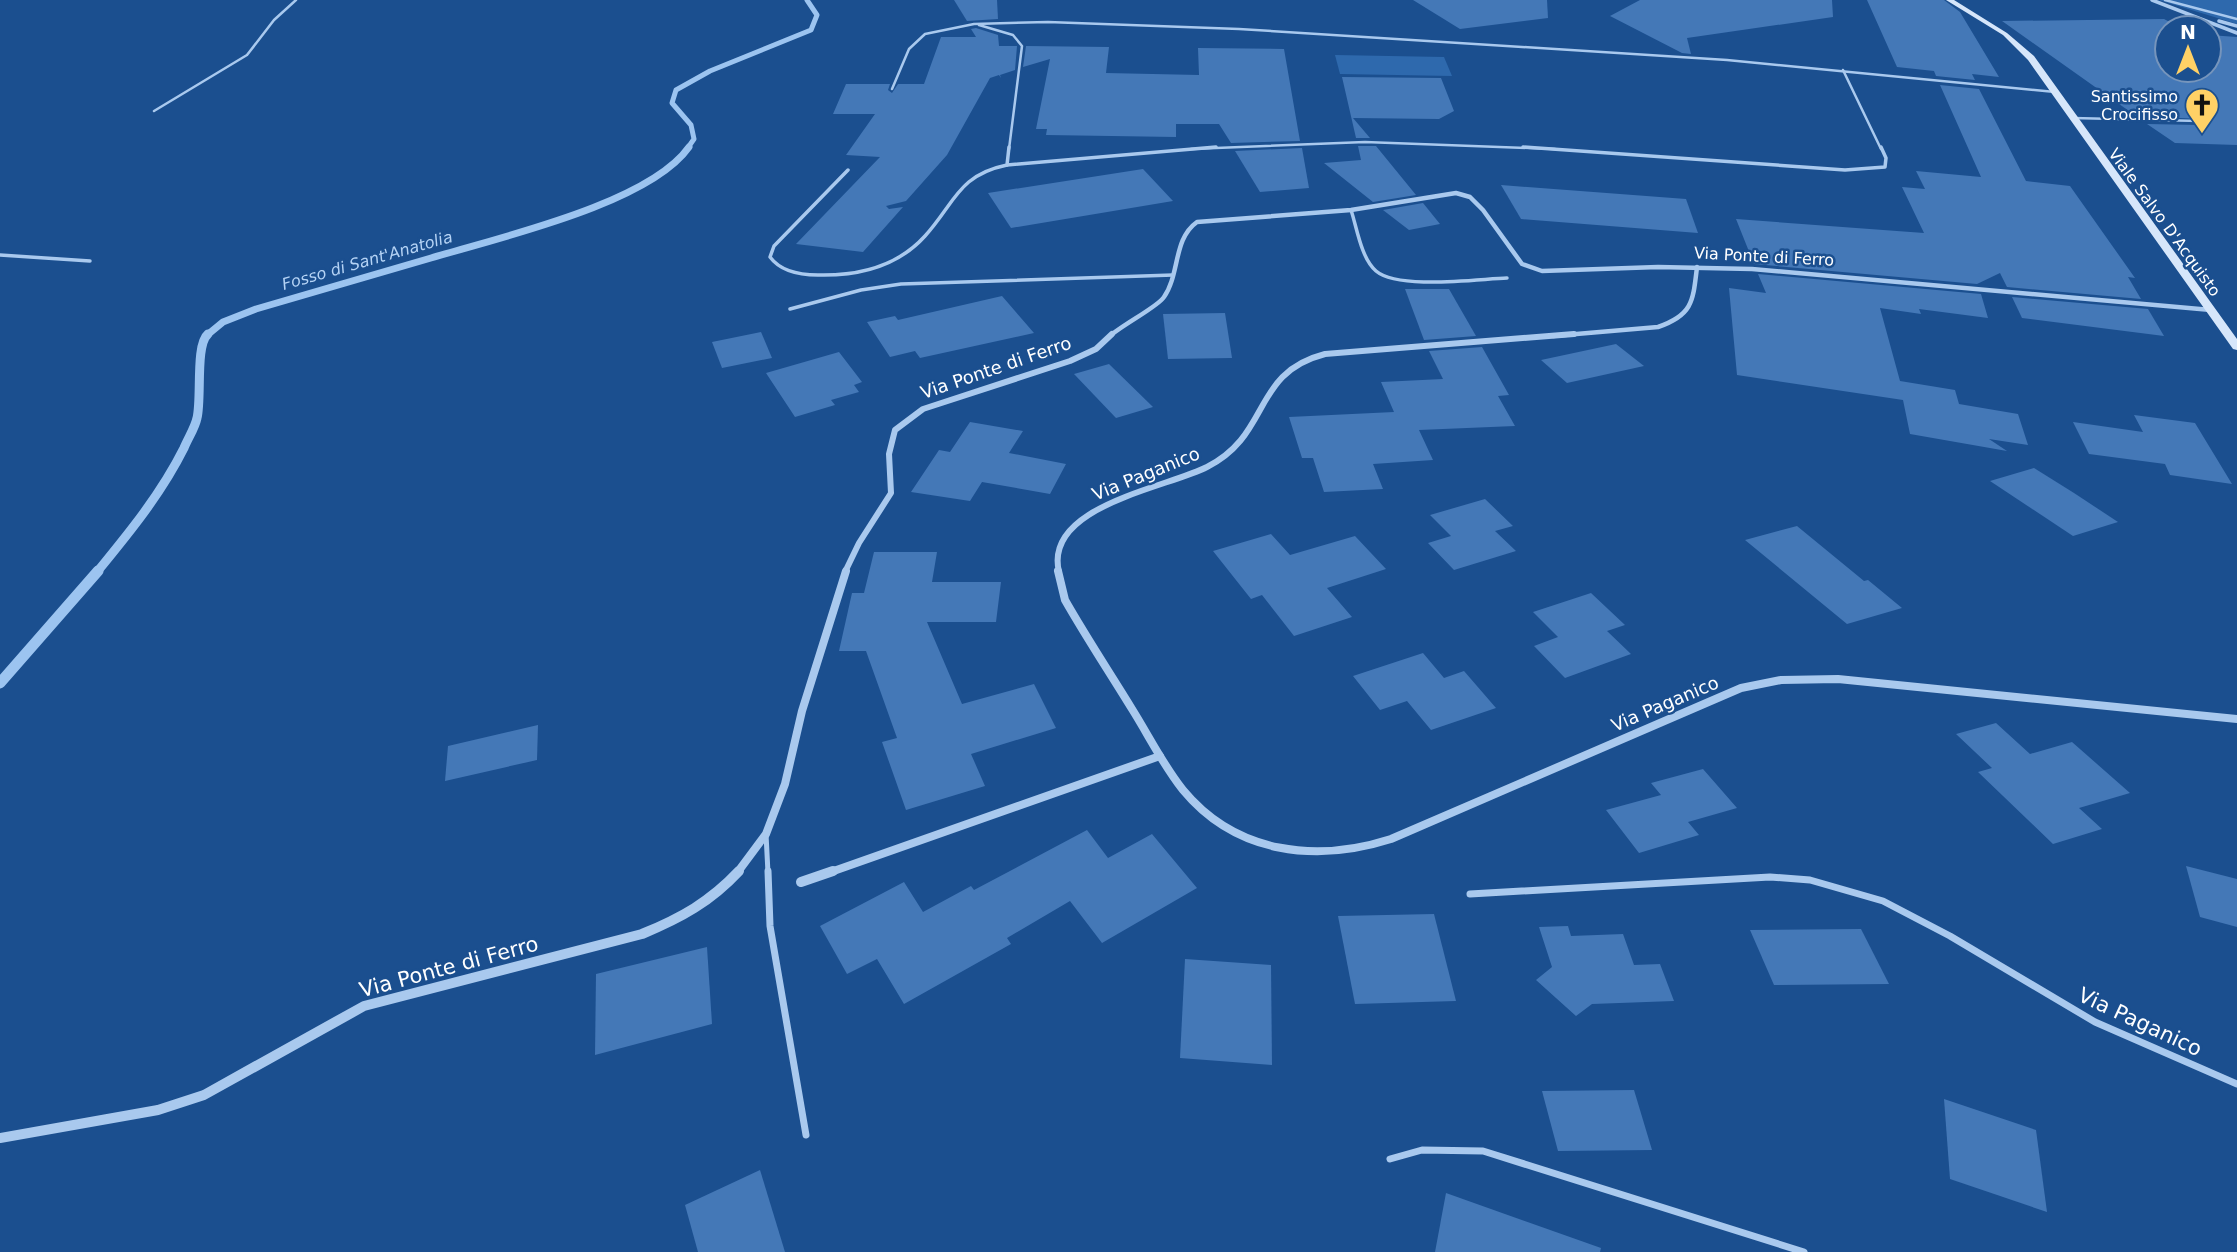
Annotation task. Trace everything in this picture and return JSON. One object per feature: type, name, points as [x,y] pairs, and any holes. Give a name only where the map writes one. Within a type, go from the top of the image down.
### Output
[{"type":"main road","name":"Viale Salvo D'Acquisto","points":[[1949,0],[1986,22],[2021,48],[2237,347]]},
{"type":"street","points":[[2152,0],[2164,1],[2237,26]]},
{"type":"street","points":[[2164,1],[2237,33]]},
{"type":"street","name":"Via Ponte di Ferro","points":[[0,1138],[126,1118],[204,1095],[364,1006],[657,930],[682,918],[715,896],[738,872],[766,834],[785,784],[802,711],[846,570],[859,543],[891,494],[889,454],[895,429],[923,409],[1090,352],[1125,322],[1160,302],[1174,275],[1187,229],[1197,222],[1350,210],[1444,194],[1463,194],[1483,210],[1520,262],[1535,270],[1561,272],[1697,267],[1792,272],[2211,310]]},
{"type":"street","name":"Via Paganico","points":[[1697,267],[1688,311],[1678,320],[1658,327],[1325,354],[1302,360],[1287,368],[1275,380],[1247,436],[1229,455],[1195,473],[1099,508],[1072,527],[1062,540],[1055,558],[1058,586],[1160,755],[1192,800],[1219,821],[1271,846],[1316,856],[1354,852],[1381,843],[1741,688],[1767,682],[1838,679],[2237,719]]},
{"type":"street","points":[[801,882],[1160,755]]},
{"type":"lane","points":[[154,111],[247,55],[274,20],[296,0]]},
{"type":"lane","points":[[2164,1],[2237,19]]},
{"type":"lane","points":[[892,89],[906,54],[919,37],[932,31],[974,24],[1055,22],[1228,29],[1843,70],[2055,92]]},
{"type":"lane","points":[[974,24],[1013,35],[1022,43],[1007,165]]},
{"type":"lane","points":[[848,170],[774,246],[770,257],[773,262],[796,273],[814,275],[853,272],[889,263],[921,241],[967,179],[982,170],[1007,165],[1259,144],[1328,142],[1578,150],[1845,170],[1885,167],[1886,158],[1843,70]]},
{"type":"lane","points":[[2073,118],[2199,121]]},
{"type":"lane","points":[[1350,210],[1374,267],[1385,277],[1410,280],[1507,278]]},
{"type":"lane","points":[[0,255],[90,261]]},
{"type":"lane","points":[[790,309],[861,290],[901,284],[1174,275]]},
{"type":"lane","name":"Via Ponte di Ferro","points":[[766,834],[771,926],[806,1135]]},
{"type":"lane","name":"Via Paganico","points":[[1470,894],[1770,877],[1840,885],[1893,904],[2102,1027],[2237,1084]]},
{"type":"lane","points":[[1390,1159],[1422,1150],[1483,1151],[1804,1252]]},
{"type":"shaded area","points":[[2159,0],[2237,0],[2237,24],[2223,20],[2223,14],[2204,14]]},
{"type":"shaded area","points":[[1335,55],[1444,57],[1452,76],[1340,74]]},
{"type":"building","points":[[954,0],[997,0],[998,19],[967,21]]},
{"type":"building","points":[[1413,0],[1547,0],[1548,18],[1460,29]]},
{"type":"building","points":[[1640,0],[1832,0],[1833,17],[1687,38],[1691,54],[1682,53],[1610,16]]},
{"type":"building","points":[[1867,0],[1944,0],[1960,12],[1999,77],[1972,74],[1975,80],[1936,76],[1934,71],[1897,67]]},
{"type":"building","points":[[2153,19],[2153,84],[2223,84],[2223,36],[2237,37],[2237,145],[2175,143],[2147,124],[2199,125],[2202,119],[2136,116],[2002,21]]},
{"type":"building","points":[[971,29],[998,35],[999,46],[1017,46],[1015,70],[1000,75],[1001,78],[999,75],[990,78],[947,155],[906,201],[886,206],[889,209],[903,207],[863,252],[796,244],[880,157],[846,155],[875,114],[833,114],[846,84],[890,84],[888,90],[892,93],[898,84],[924,84],[941,37],[976,37]]},
{"type":"building","points":[[1026,46],[1109,47],[1106,73],[1199,75],[1198,48],[1284,49],[1300,141],[1231,143],[1219,124],[1176,124],[1176,137],[1046,135],[1047,129],[1036,129],[1050,59],[1023,67]]},
{"type":"building","points":[[1342,77],[1441,78],[1454,111],[1439,119],[1353,118],[1370,138],[1356,138]]},
{"type":"building","points":[[1940,85],[1979,89],[2026,181],[2070,186],[2135,278],[2128,277],[2141,299],[2007,287],[2000,273],[1977,284],[1754,264],[1736,219],[1924,233],[1902,187],[1925,189],[1916,171],[1981,177]]},
{"type":"building","points":[[1358,146],[1376,146],[1416,195],[1373,202],[1324,163],[1361,160]]},
{"type":"building","points":[[1302,148],[1309,188],[1260,192],[1235,151]]},
{"type":"building","points":[[1143,169],[1173,201],[1011,228],[988,193]]},
{"type":"building","points":[[1501,185],[1686,199],[1698,233],[1521,219]]},
{"type":"building","points":[[1423,203],[1440,224],[1409,230],[1383,210]]},
{"type":"building","points":[[1758,274],[1981,294],[1988,318],[1919,309],[1921,314],[1880,308],[1900,381],[1955,390],[1959,404],[2018,414],[2028,445],[1989,439],[2007,451],[1910,434],[1903,400],[1737,375],[1729,288],[1766,293]]},
{"type":"building","points":[[1405,289],[1449,289],[1476,336],[1424,340]]},
{"type":"building","points":[[1002,296],[1034,333],[920,358],[915,351],[890,357],[867,322],[895,316],[898,320]]},
{"type":"building","points":[[2012,297],[2148,309],[2164,336],[2022,318]]},
{"type":"building","points":[[1225,313],[1232,358],[1168,359],[1163,314]]},
{"type":"building","points":[[761,332],[772,358],[722,368],[712,342]]},
{"type":"building","points":[[1616,344],[1644,366],[1567,383],[1541,360]]},
{"type":"building","points":[[1482,347],[1509,395],[1498,396],[1515,426],[1419,430],[1433,460],[1373,464],[1383,489],[1324,492],[1313,458],[1302,458],[1289,417],[1394,412],[1381,382],[1443,379],[1429,351]]},
{"type":"building","points":[[839,352],[862,382],[854,385],[859,392],[831,400],[835,405],[795,417],[766,373]]},
{"type":"building","points":[[1109,364],[1153,407],[1116,418],[1074,374]]},
{"type":"building","points":[[2134,415],[2195,423],[2232,484],[2170,475],[2165,464],[2089,454],[2073,422],[2143,432]]},
{"type":"building","points":[[970,422],[1023,431],[1009,453],[1066,464],[1050,494],[982,482],[970,501],[911,492],[939,450],[950,452]]},
{"type":"building","points":[[2034,468],[2118,522],[2073,536],[1990,481]]},
{"type":"building","points":[[1485,499],[1513,526],[1495,531],[1516,551],[1454,570],[1428,543],[1451,536],[1430,515]]},
{"type":"building","points":[[1797,526],[1864,581],[1868,580],[1902,608],[1847,624],[1745,540]]},
{"type":"building","points":[[1271,534],[1290,555],[1355,536],[1386,569],[1327,588],[1352,617],[1294,636],[1262,595],[1251,599],[1213,551]]},
{"type":"building","points":[[874,552],[937,552],[932,582],[1001,582],[996,622],[927,622],[962,704],[1034,684],[1056,728],[971,754],[985,786],[906,810],[882,742],[897,738],[866,651],[839,651],[852,593],[864,593]]},
{"type":"building","points":[[1591,593],[1625,625],[1607,631],[1631,654],[1565,678],[1534,646],[1558,637],[1533,612]]},
{"type":"building","points":[[1423,653],[1444,678],[1464,671],[1496,708],[1431,730],[1407,701],[1380,710],[1353,676]]},
{"type":"building","points":[[1996,723],[2030,754],[2072,742],[2130,793],[2079,808],[2102,829],[2053,844],[1978,772],[1992,768],[1956,734]]},
{"type":"building","points":[[538,725],[537,760],[445,781],[448,746]]},
{"type":"building","points":[[1703,769],[1737,808],[1688,822],[1699,835],[1639,853],[1606,810],[1661,795],[1651,783]]},
{"type":"building","points":[[1087,830],[1108,858],[1152,834],[1197,888],[1102,943],[1070,901],[1007,938],[1011,944],[904,1004],[877,959],[847,974],[820,926],[904,882],[923,912],[971,886],[974,890]]},
{"type":"building","points":[[2186,866],[2237,879],[2237,927],[2200,917]]},
{"type":"building","points":[[1434,914],[1456,1001],[1355,1004],[1338,916]]},
{"type":"building","points":[[1568,926],[1571,936],[1623,934],[1634,965],[1660,964],[1674,1001],[1592,1004],[1576,1016],[1536,980],[1552,967],[1539,927]]},
{"type":"building","points":[[1861,929],[1889,984],[1774,985],[1750,930]]},
{"type":"building","points":[[707,947],[712,1024],[595,1055],[596,974]]},
{"type":"building","points":[[1185,959],[1271,965],[1272,1065],[1180,1058]]},
{"type":"building","points":[[1634,1090],[1652,1150],[1558,1151],[1542,1091]]},
{"type":"building","points":[[1944,1099],[2036,1130],[2047,1212],[1950,1179]]},
{"type":"building","points":[[760,1170],[785,1252],[698,1252],[685,1205]]},
{"type":"building","points":[[1446,1193],[1601,1248],[1600,1252],[1435,1252]]},
{"type":"waterway","name":"Fosso di Sant'Anatolia","points":[[687,149],[694,139],[691,125],[672,103],[676,90],[710,71],[811,30],[817,15],[807,0]]},
{"type":"waterway","name":"Fosso di Sant'Anatolia","points":[[207,335],[223,322],[256,309],[531,229],[607,202],[641,186],[669,167],[687,149]]},
{"type":"waterway","name":"Fosso di Sant'Anatolia","points":[[97,572],[155,497],[193,429],[198,409],[200,360],[207,335]]},
{"type":"waterway","name":"Fosso di Sant'Anatolia","points":[[0,683],[98,571]]},
{"type":"place","name":"Santissimo Crocifisso","points":[[2202,135]]}]
